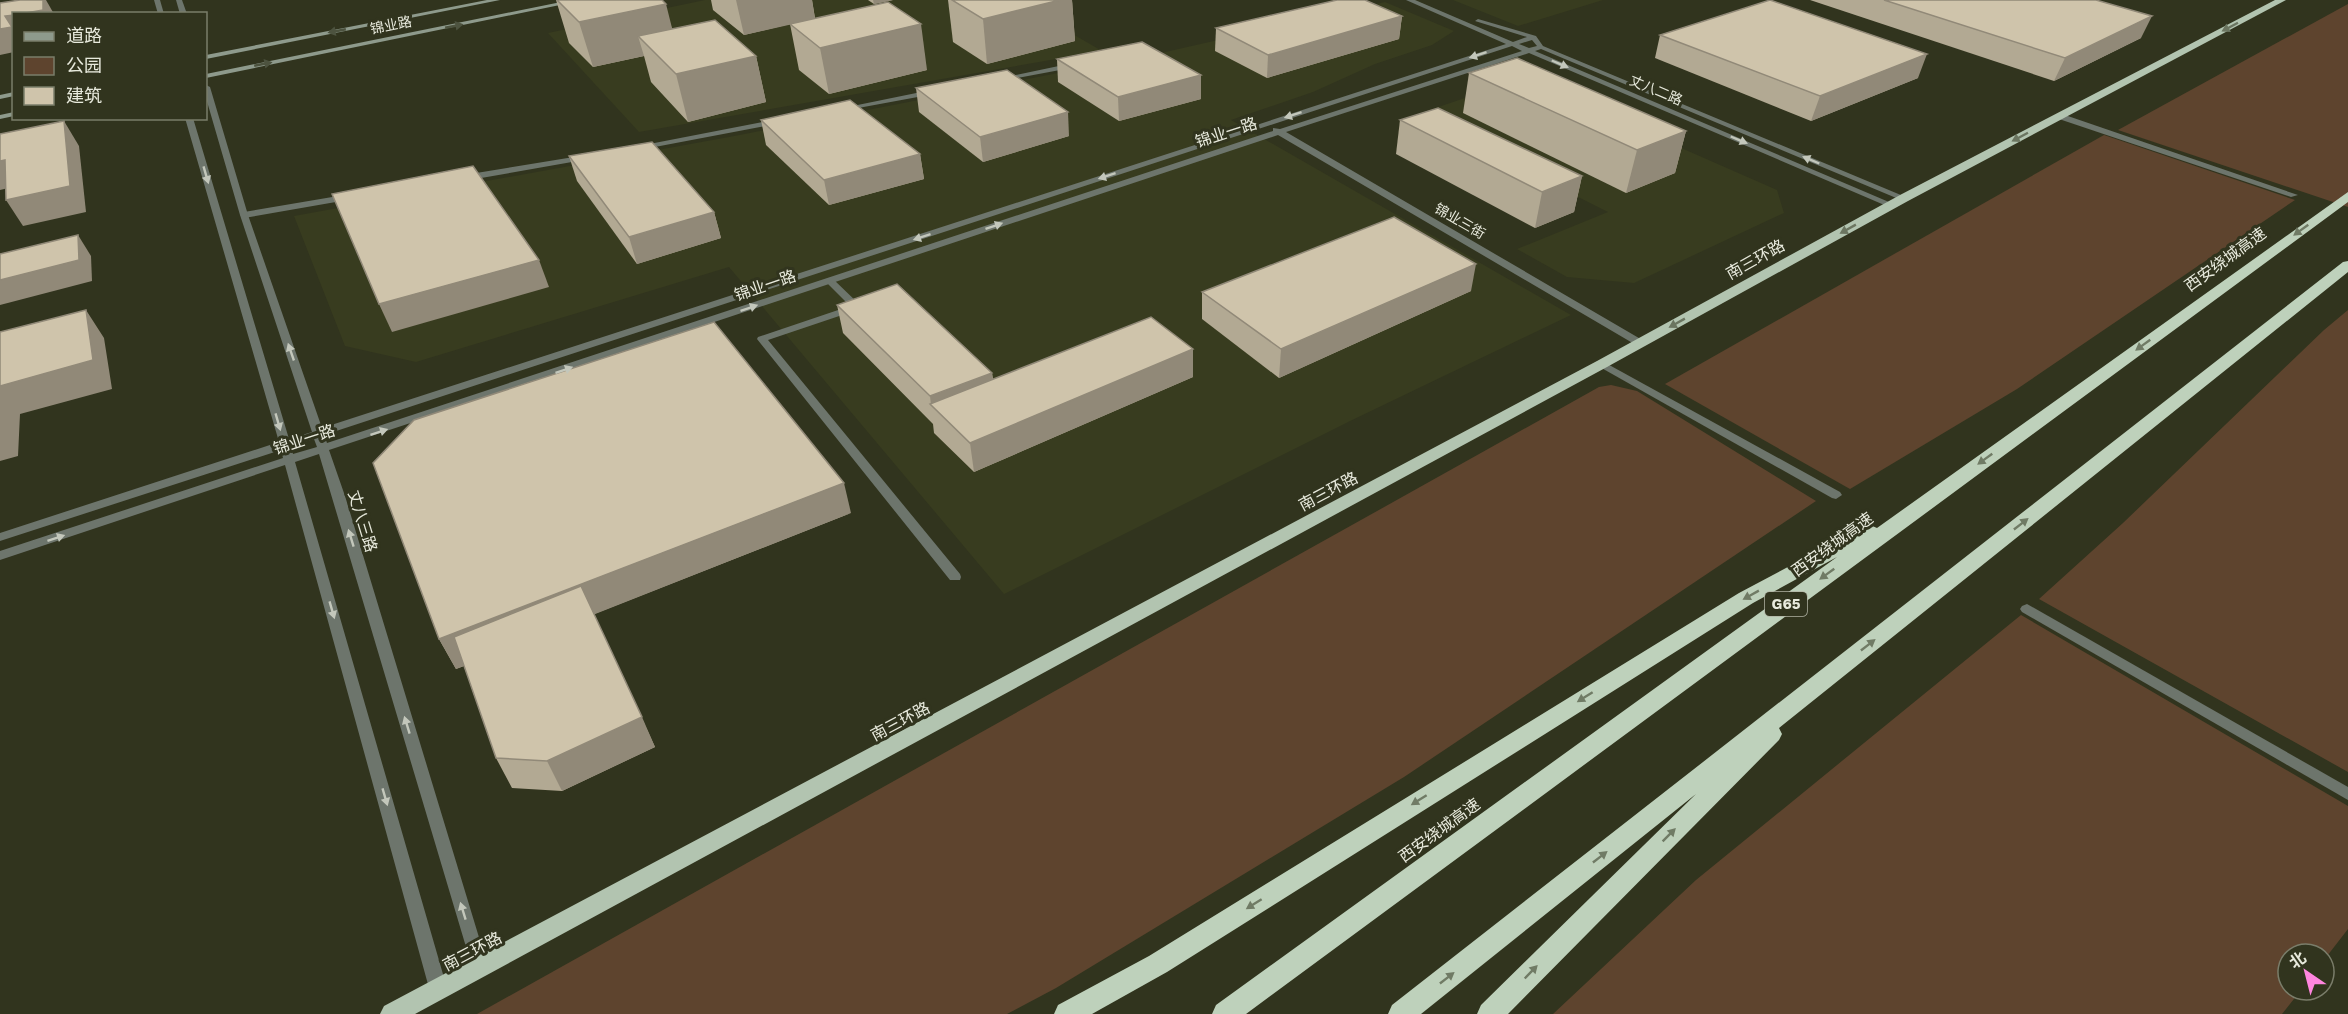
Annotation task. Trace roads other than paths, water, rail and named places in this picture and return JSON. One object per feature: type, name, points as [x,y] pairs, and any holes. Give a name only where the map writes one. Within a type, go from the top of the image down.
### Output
[{"type":"highway","name":"南三环路","points":[[392,1014],[1602,364],[1898,202],[2282,0]]},
{"type":"highway","name":"西安绕城高速","points":[[1226,1014],[1328,937],[2348,196]]},
{"type":"highway","points":[[1401,1014],[2348,266]]},
{"type":"highway","points":[[1067,1014],[1158,964],[1746,598],[1932,498]]},
{"type":"highway","points":[[1490,1014],[1836,670]]},
{"type":"main road","name":"锦业路","points":[[207,57],[497,0]]},
{"type":"main road","name":"锦业路","points":[[207,76],[581,0]]},
{"type":"street","name":"丈八二路","points":[[1409,0],[1898,202]]},
{"type":"street","points":[[1429,0],[1491,26],[1534,37],[1541,47]]},
{"type":"street","name":"锦业一路","points":[[0,537],[1534,37]]},
{"type":"street","name":"丈八二路","points":[[1541,47],[1898,202]]},
{"type":"street","name":"锦业一路","points":[[0,556],[1541,47]]},
{"type":"street","points":[[992,80],[1085,63]]},
{"type":"street","points":[[828,112],[945,89]]},
{"type":"street","name":"丈八三路","points":[[207,90],[244,215],[324,450],[480,968]]},
{"type":"street","points":[[2059,116],[2294,195]]},
{"type":"street","points":[[626,150],[793,118]]},
{"type":"street","points":[[190,120],[290,461],[438,988]]},
{"type":"street","name":"锦业三街","points":[[1266,124],[1640,343]]},
{"type":"street","points":[[453,180],[591,156]]},
{"type":"street","points":[[244,215],[360,195]]},
{"type":"street","points":[[831,281],[857,307],[762,339],[955,577]]},
{"type":"street","points":[[1602,364],[1836,495]]},
{"type":"street","points":[[2027,609],[2348,794]]}]
